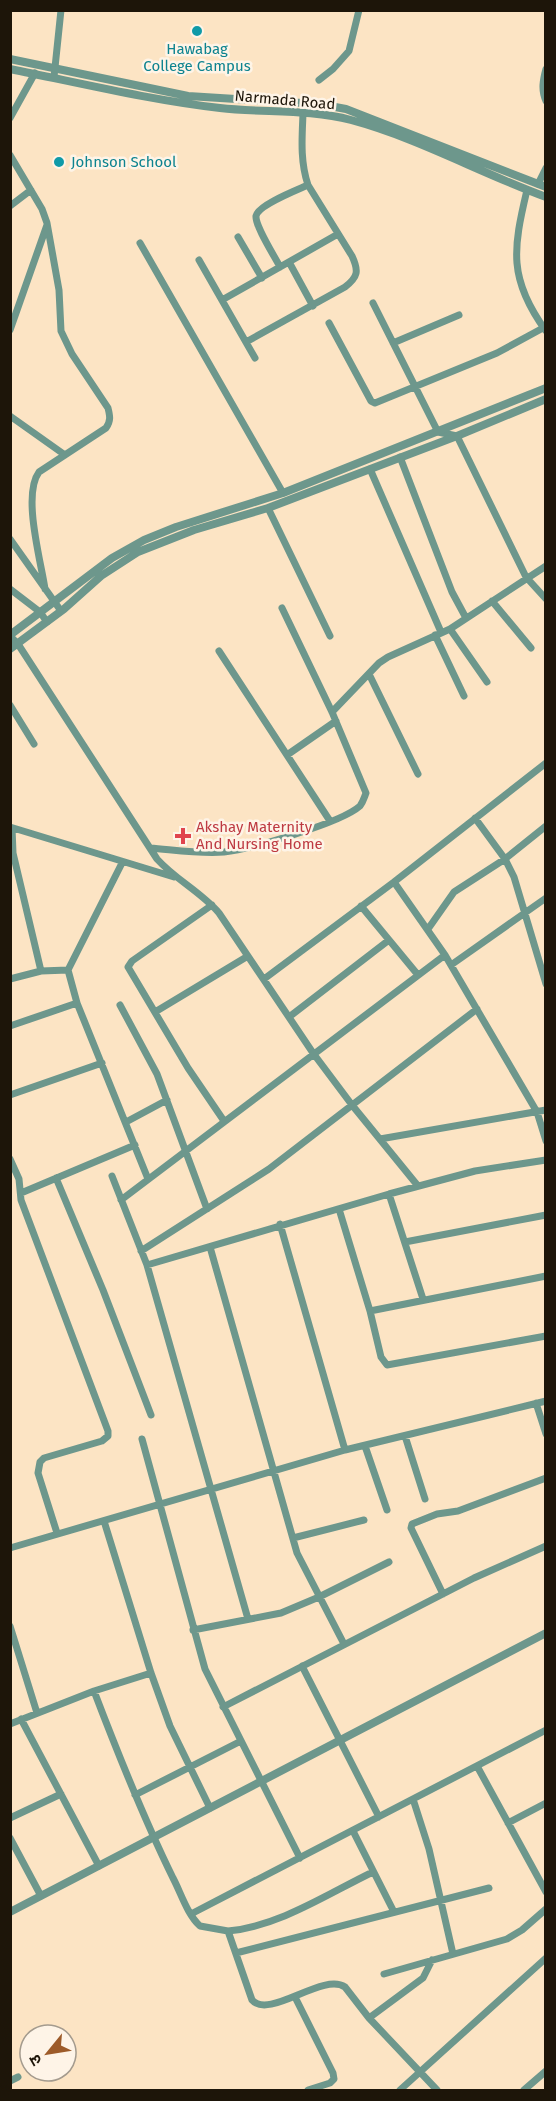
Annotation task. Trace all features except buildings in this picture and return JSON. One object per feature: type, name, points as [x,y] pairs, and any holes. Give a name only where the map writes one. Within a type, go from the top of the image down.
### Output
[{"type":"street","points":[[54,77],[61,10]]},
{"type":"street","points":[[319,80],[333,69],[349,51],[358,10]]},
{"type":"street","points":[[10,59],[188,96],[319,104],[346,109],[542,185],[546,168]]},
{"type":"street","name":"Narmada Road","points":[[10,69],[179,103],[224,109],[328,116],[359,123],[546,196]]},
{"type":"street","points":[[546,69],[543,94],[546,101]]},
{"type":"street","points":[[10,118],[35,74]]},
{"type":"street","points":[[246,342],[345,287],[357,274],[357,267],[352,256],[308,185],[301,152],[303,114]]},
{"type":"street","points":[[10,155],[32,190],[47,223],[59,290],[61,331],[72,354],[108,408],[110,416],[106,428],[39,472],[35,477],[33,513],[45,589]]},
{"type":"street","points":[[280,267],[258,225],[256,216],[266,206],[308,185]]},
{"type":"street","points":[[10,206],[32,190]]},
{"type":"street","points":[[329,323],[370,400],[379,403],[497,353],[544,330],[525,299],[517,271],[519,224],[527,190]]},
{"type":"street","points":[[10,330],[47,223]]},
{"type":"street","points":[[222,300],[338,234]]},
{"type":"street","points":[[238,237],[262,278]]},
{"type":"street","points":[[140,243],[284,493]]},
{"type":"street","points":[[199,260],[255,358]]},
{"type":"street","points":[[289,262],[313,306]]},
{"type":"street","points":[[373,303],[438,432]]},
{"type":"street","points":[[393,343],[459,315]]},
{"type":"street","points":[[418,1186],[352,1105],[212,905],[176,878],[157,859],[14,647],[10,636],[112,558],[144,540],[176,527],[284,493],[546,388]]},
{"type":"street","points":[[14,647],[61,611],[101,576],[138,552],[194,530],[268,508],[458,436],[546,399]]},
{"type":"street","points":[[10,416],[65,455]]},
{"type":"street","points":[[438,432],[458,436]]},
{"type":"street","points":[[458,436],[526,577],[546,599]]},
{"type":"street","points":[[400,457],[452,591],[466,618]]},
{"type":"street","points":[[370,469],[464,696]]},
{"type":"street","points":[[268,508],[330,636]]},
{"type":"street","points":[[10,538],[61,611]]},
{"type":"street","points":[[333,712],[388,657],[450,628],[546,566]]},
{"type":"street","points":[[10,589],[40,612],[47,622]]},
{"type":"street","points":[[492,601],[531,648]]},
{"type":"street","points":[[150,848],[210,853],[227,852],[267,843],[330,821],[358,807],[364,801],[366,794],[333,712],[282,608]]},
{"type":"street","points":[[450,628],[487,682]]},
{"type":"street","points":[[219,651],[330,821]]},
{"type":"street","points":[[369,674],[418,774]]},
{"type":"street","points":[[10,705],[34,744]]},
{"type":"street","points":[[287,755],[336,721]]},
{"type":"street","points":[[264,980],[546,763]]},
{"type":"street","points":[[475,818],[505,859],[514,877],[546,984]]},
{"type":"street","points":[[428,929],[454,892],[505,859],[546,826]]},
{"type":"street","points":[[41,971],[13,853],[11,827],[176,878]]},
{"type":"street","points":[[122,863],[68,970],[77,1003],[148,1179]]},
{"type":"street","points":[[394,882],[451,965],[537,1112],[546,1141]]},
{"type":"street","points":[[451,965],[546,898]]},
{"type":"street","points":[[212,905],[129,964],[129,969],[188,1068],[224,1121]]},
{"type":"street","points":[[361,906],[418,975]]},
{"type":"street","points":[[289,1017],[389,940]]},
{"type":"street","points":[[121,1200],[445,955]]},
{"type":"street","points":[[154,1012],[248,956]]},
{"type":"street","points":[[10,979],[41,971],[68,970]]},
{"type":"street","points":[[10,1026],[77,1003]]},
{"type":"street","points":[[120,1005],[153,1065],[207,1209]]},
{"type":"street","points":[[141,1251],[269,1169],[477,1010]]},
{"type":"street","points":[[10,1095],[102,1063]]},
{"type":"street","points":[[126,1122],[167,1100]]},
{"type":"street","points":[[380,1139],[546,1110]]},
{"type":"street","points":[[21,1193],[135,1145]]},
{"type":"street","points":[[10,1159],[19,1179],[25,1211],[108,1431],[108,1436],[102,1441],[44,1458],[40,1462],[38,1473],[57,1533]]},
{"type":"street","points":[[147,1265],[280,1224],[418,1186],[475,1172],[546,1160]]},
{"type":"street","points":[[112,1176],[147,1265],[248,1619]]},
{"type":"street","points":[[56,1178],[103,1290],[151,1415]]},
{"type":"street","points":[[389,1194],[423,1299]]},
{"type":"street","points":[[339,1209],[384,1362],[391,1366],[546,1336]]},
{"type":"street","points":[[405,1242],[546,1215]]},
{"type":"street","points":[[280,1224],[345,1450]]},
{"type":"street","points":[[210,1247],[293,1538],[303,1566],[344,1644]]},
{"type":"street","points":[[370,1311],[546,1276]]},
{"type":"street","points":[[10,1548],[345,1450],[546,1401]]},
{"type":"street","points":[[536,1403],[546,1434]]},
{"type":"street","points":[[405,1436],[425,1499]]},
{"type":"street","points":[[142,1439],[205,1670],[300,1858]]},
{"type":"street","points":[[365,1446],[387,1510]]},
{"type":"street","points":[[443,1594],[411,1528],[412,1524],[438,1514],[458,1511],[546,1478]]},
{"type":"street","points":[[293,1538],[364,1520]]},
{"type":"street","points":[[104,1521],[151,1673],[170,1726],[210,1808]]},
{"type":"street","points":[[223,1707],[443,1594],[546,1546]]},
{"type":"street","points":[[193,1630],[281,1612],[319,1597],[389,1562]]},
{"type":"street","points":[[10,1626],[37,1713]]},
{"type":"street","points":[[10,1912],[546,1633]]},
{"type":"street","points":[[302,1666],[379,1817]]},
{"type":"street","points":[[10,1724],[93,1691],[151,1673]]},
{"type":"street","points":[[93,1691],[153,1838],[191,1914],[200,1926],[228,1931],[268,1923],[373,1872]]},
{"type":"street","points":[[21,1719],[99,1866]]},
{"type":"street","points":[[191,1914],[546,1730]]},
{"type":"street","points":[[135,1795],[241,1741]]},
{"type":"street","points":[[477,1766],[546,1892]]},
{"type":"street","points":[[10,1818],[61,1794]]},
{"type":"street","points":[[413,1799],[429,1849],[453,1954]]},
{"type":"street","points":[[508,1822],[546,1803]]},
{"type":"street","points":[[353,1831],[394,1912]]},
{"type":"street","points":[[10,1838],[41,1896]]},
{"type":"street","points":[[236,1953],[489,1888]]},
{"type":"street","points":[[384,1974],[507,1939],[546,1910]]},
{"type":"street","points":[[228,1931],[255,2004],[264,2005],[295,1997],[329,1984],[340,1984],[437,2091]]},
{"type":"street","points":[[400,2091],[418,2072],[546,1958]]},
{"type":"street","points":[[369,2018],[423,1978],[432,1960]]},
{"type":"street","points":[[295,1997],[334,2079],[330,2084],[308,2091]]},
{"type":"street","points":[[524,2091],[546,2072]]},
{"type":"place","name":"Hawabag College Campus","points":[[197,31]]},
{"type":"place","name":"Johnson School","points":[[59,162]]},
{"type":"place","name":"Akshay Maternity And Nursing Home","points":[[183,836]]}]
